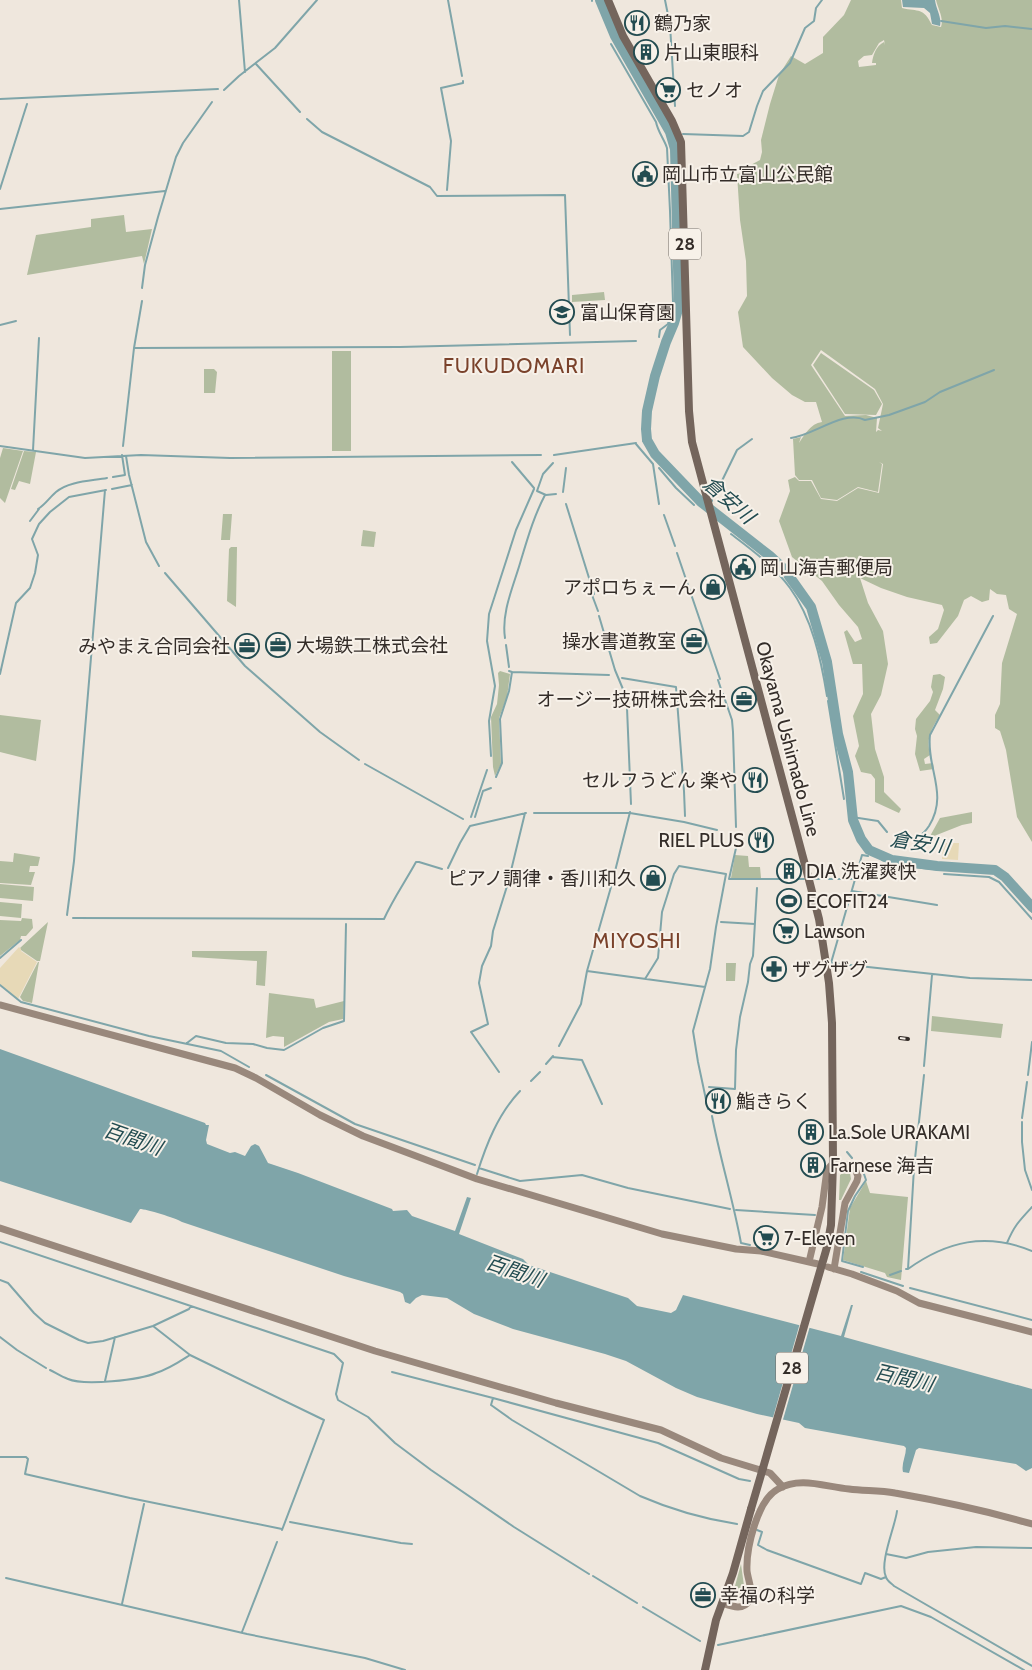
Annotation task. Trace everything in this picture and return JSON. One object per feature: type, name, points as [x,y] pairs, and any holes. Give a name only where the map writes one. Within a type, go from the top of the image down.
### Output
[{"type":"main road","name":"Okayama Ushimado Line","points":[[608,0],[624,36],[672,121],[681,142],[690,427],[695,457],[819,919],[829,983],[832,1023],[833,1163],[831,1225],[827,1247],[733,1573],[714,1629],[705,1670]]},
{"type":"street","points":[[0,1005],[235,1068],[363,1136],[490,1184],[662,1234],[736,1249],[761,1251],[818,1264]]},
{"type":"street","points":[[809,1262],[822,1207],[827,1170],[833,1163],[850,1165],[855,1169],[858,1176],[845,1204],[831,1268],[897,1291],[919,1304],[1032,1332]]},
{"type":"street","points":[[0,1228],[375,1352],[556,1403],[661,1430],[721,1458],[770,1473],[783,1486]]},
{"type":"street","points":[[722,1603],[738,1608],[744,1606],[749,1601],[751,1594],[747,1563],[754,1531],[766,1500],[783,1486],[799,1483],[894,1493],[964,1507],[1032,1524]]},
{"type":"green space","points":[[851,0],[901,0],[902,8],[920,11],[926,15],[932,25],[941,27],[941,17],[936,0],[1032,0],[1032,842],[1017,817],[1006,750],[1000,731],[995,728],[995,715],[1000,704],[1002,663],[1017,614],[1009,609],[1006,595],[997,594],[990,589],[989,600],[982,602],[971,596],[964,600],[958,616],[937,643],[930,644],[929,637],[938,629],[944,610],[942,605],[907,597],[860,578],[868,603],[883,631],[888,664],[881,695],[871,714],[875,749],[884,777],[884,792],[901,809],[899,813],[875,802],[875,779],[871,774],[861,772],[855,756],[859,746],[853,716],[863,694],[862,664],[853,664],[844,632],[847,630],[855,642],[862,639],[858,627],[822,581],[792,557],[779,521],[790,491],[788,480],[795,477],[799,481],[811,481],[821,499],[837,501],[858,488],[879,493],[883,464],[879,462],[882,464],[878,492],[858,487],[837,500],[821,498],[812,480],[799,480],[795,475],[793,439],[801,437],[799,443],[811,427],[822,422],[816,402],[805,402],[792,395],[772,378],[743,347],[738,312],[747,296],[746,261],[740,220],[737,174],[747,172],[747,167],[760,160],[762,152],[761,140],[770,104],[779,75],[791,56],[805,64],[823,53],[823,37],[844,15]],"holes":[[[884,40],[885,45],[884,42],[881,44],[874,54],[872,63],[876,63],[876,65],[859,67],[858,61],[864,56],[872,55],[879,43]],[[821,350],[875,389],[883,404],[878,428],[882,431],[878,430],[876,432],[877,418],[866,415],[845,416],[811,365]]]},
{"type":"green space","points":[[124,215],[126,232],[152,229],[144,264],[142,256],[27,275],[36,235],[91,227],[91,219]]},
{"type":"green space","points":[[604,292],[605,300],[572,302],[572,295]]},
{"type":"green space","points":[[332,351],[351,351],[351,451],[332,451]]},
{"type":"green space","points":[[821,353],[874,390],[882,404],[876,415],[845,414],[813,365]]},
{"type":"green space","points":[[204,369],[214,369],[217,372],[215,393],[204,393]]},
{"type":"green space","points":[[3,448],[23,451],[5,503],[0,498],[0,458]]},
{"type":"green space","points":[[24,451],[36,452],[30,484],[19,481],[15,490],[11,489]]},
{"type":"green space","points":[[223,514],[232,514],[230,540],[221,540]]},
{"type":"green space","points":[[363,530],[376,532],[374,547],[361,546]]},
{"type":"green space","points":[[237,547],[236,607],[227,601],[229,549]]},
{"type":"green space","points":[[500,671],[510,674],[507,697],[499,718],[501,764],[495,776],[491,717],[497,704],[498,673]]},
{"type":"green space","points":[[940,674],[945,677],[943,689],[935,710],[940,715],[930,734],[930,755],[924,759],[925,764],[933,763],[934,769],[920,771],[915,754],[916,719],[930,701],[933,692],[931,687],[933,675]]},
{"type":"green space","points":[[0,715],[41,720],[36,761],[0,752]]},
{"type":"green space","points":[[972,812],[972,823],[929,838],[940,818]]},
{"type":"green space","points":[[14,853],[40,857],[38,866],[30,866],[29,872],[35,872],[31,885],[0,883],[0,861],[13,862]]},
{"type":"green space","points":[[735,855],[748,856],[749,867],[760,867],[761,878],[731,878]]},
{"type":"green space","points":[[0,884],[34,887],[33,901],[0,898]]},
{"type":"green space","points":[[0,902],[22,904],[21,918],[0,916]]},
{"type":"green space","points":[[22,918],[32,919],[33,928],[26,936],[21,936],[20,940],[0,956],[0,920],[21,921]]},
{"type":"green space","points":[[48,922],[40,961],[37,961],[20,948]]},
{"type":"green space","points":[[192,951],[267,951],[265,986],[256,985],[257,961],[192,957]]},
{"type":"green space","points":[[38,962],[32,1003],[23,1001],[20,997]]},
{"type":"green space","points":[[726,963],[736,963],[735,981],[726,981]]},
{"type":"green space","points":[[269,993],[314,999],[316,1008],[344,1001],[343,1019],[329,1022],[284,1047],[284,1037],[273,1036],[266,1038]]},
{"type":"green space","points":[[932,1016],[1003,1024],[1001,1038],[931,1031]]},
{"type":"green space","points":[[845,1171],[850,1173],[851,1179],[841,1200],[839,1200],[840,1175]]},
{"type":"green space","points":[[866,1181],[870,1193],[908,1197],[901,1280],[887,1277],[885,1273],[843,1260],[850,1208]]},
{"type":"green space","points":[[741,1564],[745,1593],[742,1599],[737,1601],[732,1597]]},
{"type":"sand","points":[[943,843],[959,843],[958,860],[942,859]]},
{"type":"sand","points":[[19,947],[21,951],[37,962],[18,999],[0,984],[0,968]]},
{"type":"water","points":[[902,0],[935,0],[940,26],[932,24],[930,13],[924,8],[903,7]]},
{"type":"water","name":"百間川","points":[[0,1049],[205,1123],[209,1125],[207,1144],[230,1153],[235,1152],[245,1156],[251,1146],[255,1144],[259,1146],[268,1163],[392,1209],[393,1211],[407,1210],[412,1216],[455,1231],[467,1197],[471,1198],[459,1234],[523,1259],[529,1265],[628,1298],[637,1306],[671,1313],[676,1310],[683,1295],[841,1336],[851,1305],[853,1305],[844,1337],[1032,1389],[1032,1468],[1026,1471],[1016,1464],[919,1448],[916,1450],[909,1473],[903,1472],[906,1448],[904,1446],[805,1428],[799,1423],[757,1414],[697,1397],[626,1361],[513,1329],[474,1314],[447,1298],[422,1295],[410,1304],[405,1302],[403,1294],[400,1292],[344,1276],[148,1210],[140,1209],[131,1223],[0,1181]]},
{"type":"pier","points":[[800,1323],[810,1326],[782,1423],[772,1421]]},
{"type":"waterway","points":[[239,0],[245,72]]},
{"type":"waterway","points":[[224,90],[275,48],[317,0]]},
{"type":"waterway","points":[[448,0],[462,76]]},
{"type":"waterway","name":"倉安川","points":[[600,0],[615,36],[670,132],[675,149],[679,306],[655,376],[647,411],[647,440],[655,454],[701,502],[784,569],[811,607],[827,662],[838,734],[848,772],[853,820],[861,839],[869,850],[892,860],[937,866],[995,870],[1005,877],[1032,907]]},
{"type":"waterway","points":[[665,0],[670,25],[675,106]]},
{"type":"waterway","points":[[683,134],[743,136],[749,132],[763,91],[790,63],[805,28],[814,21],[816,8],[822,0]]},
{"type":"waterway","points":[[941,21],[986,28],[1005,26],[1032,29]]},
{"type":"waterway","points":[[611,44],[656,122],[667,148],[673,302],[668,324],[660,330],[659,337]]},
{"type":"waterway","points":[[256,64],[300,112]]},
{"type":"waterway","points":[[447,190],[451,141],[441,88],[463,83],[463,81]]},
{"type":"waterway","points":[[0,99],[218,89]]},
{"type":"waterway","points":[[142,288],[145,265],[176,157],[183,143],[212,102]]},
{"type":"waterway","points":[[0,189],[27,104]]},
{"type":"waterway","points":[[307,119],[322,132],[430,187],[437,196],[565,195],[570,335]]},
{"type":"waterway","points":[[0,209],[165,191]]},
{"type":"waterway","points":[[134,348],[142,301]]},
{"type":"waterway","points":[[0,325],[16,321]]},
{"type":"waterway","points":[[33,450],[39,338]]},
{"type":"waterway","points":[[123,446],[134,348],[400,347],[636,341]]},
{"type":"waterway","points":[[791,438],[809,433],[838,420],[848,418],[865,420],[889,415],[925,402],[940,392],[994,370]]},
{"type":"waterway","points":[[712,501],[737,450],[752,439]]},
{"type":"waterway","name":"倉安川","points":[[643,441],[647,440]]},
{"type":"waterway","points":[[554,455],[636,443]]},
{"type":"waterway","points":[[636,444],[653,464],[659,504]]},
{"type":"waterway","points":[[0,446],[85,458],[141,455],[230,458],[541,455]]},
{"type":"waterway","points":[[122,455],[125,475]]},
{"type":"waterway","points":[[126,456],[146,542],[159,566]]},
{"type":"waterway","points":[[512,462],[534,488]]},
{"type":"waterway","points":[[537,491],[543,474],[553,463]]},
{"type":"waterway","points":[[563,492],[566,468]]},
{"type":"waterway","points":[[659,468],[694,505]]},
{"type":"waterway","points":[[113,477],[125,475]]},
{"type":"waterway","points":[[38,509],[61,488],[80,482],[107,478]]},
{"type":"waterway","points":[[112,489],[132,485]]},
{"type":"waterway","points":[[491,756],[489,721],[495,686],[487,641],[489,614],[516,530],[534,489]]},
{"type":"waterway","points":[[67,915],[74,861],[105,490]]},
{"type":"waterway","points":[[0,674],[16,603],[30,588],[35,573],[38,555],[32,539],[39,524],[50,512],[69,497],[106,490]]},
{"type":"waterway","points":[[537,491],[546,495],[556,494]]},
{"type":"waterway","points":[[505,638],[506,608],[531,527],[545,495]]},
{"type":"waterway","points":[[566,504],[598,611]]},
{"type":"waterway","points":[[30,521],[39,509]]},
{"type":"waterway","points":[[664,515],[675,546]]},
{"type":"waterway","points":[[731,534],[770,565],[784,580],[798,600],[814,639],[827,696]]},
{"type":"waterway","points":[[677,553],[720,679]]},
{"type":"waterway","points":[[165,573],[245,666],[320,732],[359,760]]},
{"type":"waterway","points":[[599,616],[615,670],[625,694],[631,804]]},
{"type":"waterway","points":[[906,839],[922,834],[929,826],[935,814],[937,792],[931,759],[930,735],[993,616]]},
{"type":"waterway","points":[[506,645],[509,667]]},
{"type":"waterway","points":[[496,777],[502,763],[500,719],[509,691],[512,672],[509,671]]},
{"type":"waterway","points":[[512,672],[609,675]]},
{"type":"waterway","points":[[622,678],[676,687],[685,816]]},
{"type":"waterway","points":[[718,680],[721,689]]},
{"type":"waterway","points":[[723,694],[732,720],[736,827]]},
{"type":"waterway","points":[[828,701],[844,799]]},
{"type":"waterway","points":[[365,764],[463,819]]},
{"type":"waterway","points":[[471,817],[487,770]]},
{"type":"waterway","points":[[475,817],[483,791],[491,788]]},
{"type":"waterway","points":[[559,1046],[581,1004],[587,971],[630,812]]},
{"type":"waterway","points":[[499,1072],[471,1032],[488,1024],[479,983],[482,966],[491,946],[493,931],[508,883],[525,813]]},
{"type":"waterway","points":[[448,868],[470,826],[526,813]]},
{"type":"waterway","points":[[534,813],[630,813],[684,822],[717,830]]},
{"type":"waterway","points":[[852,817],[878,821],[887,832]]},
{"type":"waterway","points":[[736,848],[729,879],[804,879]]},
{"type":"waterway","points":[[868,856],[862,855],[831,963],[970,978],[1032,980]]},
{"type":"waterway","name":"倉安川","points":[[882,857],[882,860],[916,867],[989,871],[995,873],[1007,882],[1032,912]]},
{"type":"waterway","points":[[73,918],[384,919],[416,862],[442,869]]},
{"type":"waterway","points":[[645,979],[658,958],[662,912],[674,874],[679,866],[726,874],[710,969],[693,1031],[708,1109]]},
{"type":"waterway","points":[[944,874],[989,877],[999,882],[1032,919]]},
{"type":"waterway","points":[[813,879],[853,879]]},
{"type":"waterway","points":[[709,1087],[735,1089],[736,1050],[740,1017],[753,956],[757,888]]},
{"type":"waterway","points":[[852,891],[937,905]]},
{"type":"waterway","points":[[721,922],[755,924]]},
{"type":"waterway","points":[[187,1043],[196,1036],[226,1043],[253,1044],[284,1050],[323,1028],[344,1021],[346,924]]},
{"type":"waterway","points":[[0,958],[21,940]]},
{"type":"waterway","points":[[587,971],[705,987]]},
{"type":"waterway","points":[[924,1066],[932,975]]},
{"type":"waterway","points":[[0,985],[21,1002],[149,1036],[221,1051],[249,1067]]},
{"type":"waterway","points":[[1028,1075],[1032,1042]]},
{"type":"waterway","points":[[546,1064],[553,1056]]},
{"type":"waterway","points":[[552,1057],[582,1060],[602,1104]]},
{"type":"waterway","points":[[531,1081],[540,1072]]},
{"type":"waterway","points":[[266,1075],[355,1124],[475,1165]]},
{"type":"waterway","points":[[906,1269],[908,1269],[914,1168],[924,1075]]},
{"type":"waterway","points":[[1022,1118],[1027,1082]]},
{"type":"waterway","points":[[477,1174],[484,1152],[499,1120],[520,1091]]},
{"type":"waterway","points":[[712,1116],[741,1243],[750,1245]]},
{"type":"waterway","points":[[1022,1122],[1025,1170],[1032,1190]]},
{"type":"waterway","points":[[847,1152],[852,1158]]},
{"type":"waterway","points":[[479,1168],[520,1181],[582,1175],[628,1188],[730,1209]]},
{"type":"waterway","points":[[862,1168],[866,1180],[848,1211],[842,1261],[863,1267]]},
{"type":"waterway","points":[[1007,1243],[1017,1224],[1032,1207]]},
{"type":"waterway","points":[[736,1210],[815,1215]]},
{"type":"waterway","points":[[0,1242],[334,1354],[343,1363],[336,1394],[338,1400],[368,1417],[395,1443],[431,1470],[514,1527],[589,1574]]},
{"type":"waterway","points":[[908,1269],[937,1252],[967,1242],[999,1242],[1032,1251]]},
{"type":"waterway","points":[[890,1275],[901,1271]]},
{"type":"waterway","points":[[861,1272],[903,1286]]},
{"type":"waterway","points":[[0,1280],[8,1283],[45,1323],[88,1343],[103,1341],[153,1326],[189,1309],[191,1306]]},
{"type":"waterway","points":[[910,1288],[1032,1320]]},
{"type":"waterway","points":[[153,1326],[190,1355],[324,1420],[282,1530]]},
{"type":"waterway","points":[[0,1337],[46,1368]]},
{"type":"waterway","points":[[105,1381],[115,1337]]},
{"type":"waterway","points":[[50,1370],[76,1381],[125,1380],[148,1376],[174,1365],[190,1355]]},
{"type":"waterway","points":[[392,1372],[493,1398],[491,1405],[512,1420],[640,1496],[687,1513],[737,1524]]},
{"type":"waterway","points":[[493,1398],[658,1443],[739,1479],[750,1481]]},
{"type":"waterway","points":[[0,1457],[26,1457],[28,1459],[25,1474],[282,1529]]},
{"type":"waterway","points":[[122,1604],[144,1504]]},
{"type":"waterway","points":[[897,1511],[884,1563],[884,1571],[888,1581],[1032,1666]]},
{"type":"waterway","points":[[290,1522],[412,1544]]},
{"type":"waterway","points":[[757,1530],[762,1532],[758,1545],[767,1550],[861,1584],[865,1573],[881,1579],[886,1577]]},
{"type":"waterway","points":[[242,1632],[277,1542]]},
{"type":"waterway","points":[[886,1554],[906,1558],[928,1552],[976,1547],[1032,1548]]},
{"type":"waterway","points":[[593,1576],[637,1603]]},
{"type":"waterway","points":[[6,1578],[247,1634],[365,1658],[405,1670]]},
{"type":"waterway","points":[[718,1645],[901,1606],[931,1617],[1024,1670]]},
{"type":"waterway","points":[[643,1607],[700,1641]]},
{"type":"railway","points":[[900,1038],[908,1039]]},
{"type":"place","name":"鶴乃家","points":[[637,23]]},
{"type":"place","name":"片山東眼科","points":[[646,52]]},
{"type":"place","name":"セノオ","points":[[668,90]]},
{"type":"place","name":"岡山市立富山公民館","points":[[645,174]]},
{"type":"place","name":"富山保育園","points":[[562,312]]},
{"type":"place","name":"岡山海吉郵便局","points":[[743,567]]},
{"type":"place","name":"アポロちぇーん","points":[[713,587]]},
{"type":"place","name":"操水書道教室","points":[[694,641]]},
{"type":"place","name":"大場鉄工株式会社","points":[[278,645]]},
{"type":"place","name":"みやまえ合同会社","points":[[247,646]]},
{"type":"place","name":"オージー技研株式会社","points":[[744,699]]},
{"type":"place","name":"セルフうどん 楽や","points":[[755,780]]},
{"type":"place","name":"RIEL PLUS","points":[[761,840]]},
{"type":"place","name":"DIA 洗濯爽快","points":[[789,871]]},
{"type":"place","name":"ピアノ調律・香川和久","points":[[653,878]]},
{"type":"place","name":"ECOFIT24","points":[[789,901]]},
{"type":"place","name":"Lawson","points":[[786,931]]},
{"type":"place","name":"ザグザグ","points":[[774,969]]},
{"type":"place","name":"鮨きらく","points":[[718,1101]]},
{"type":"place","name":"La.Sole URAKAMI","points":[[811,1132]]},
{"type":"place","name":"Farnese 海吉","points":[[813,1165]]},
{"type":"place","name":"7-Eleven","points":[[766,1238]]},
{"type":"place","name":"幸福の科学","points":[[703,1595]]},
{"type":"district","name":"FUKUDOMARI","points":[[514,365]]},
{"type":"district","name":"MIYOSHI","points":[[637,940]]}]
